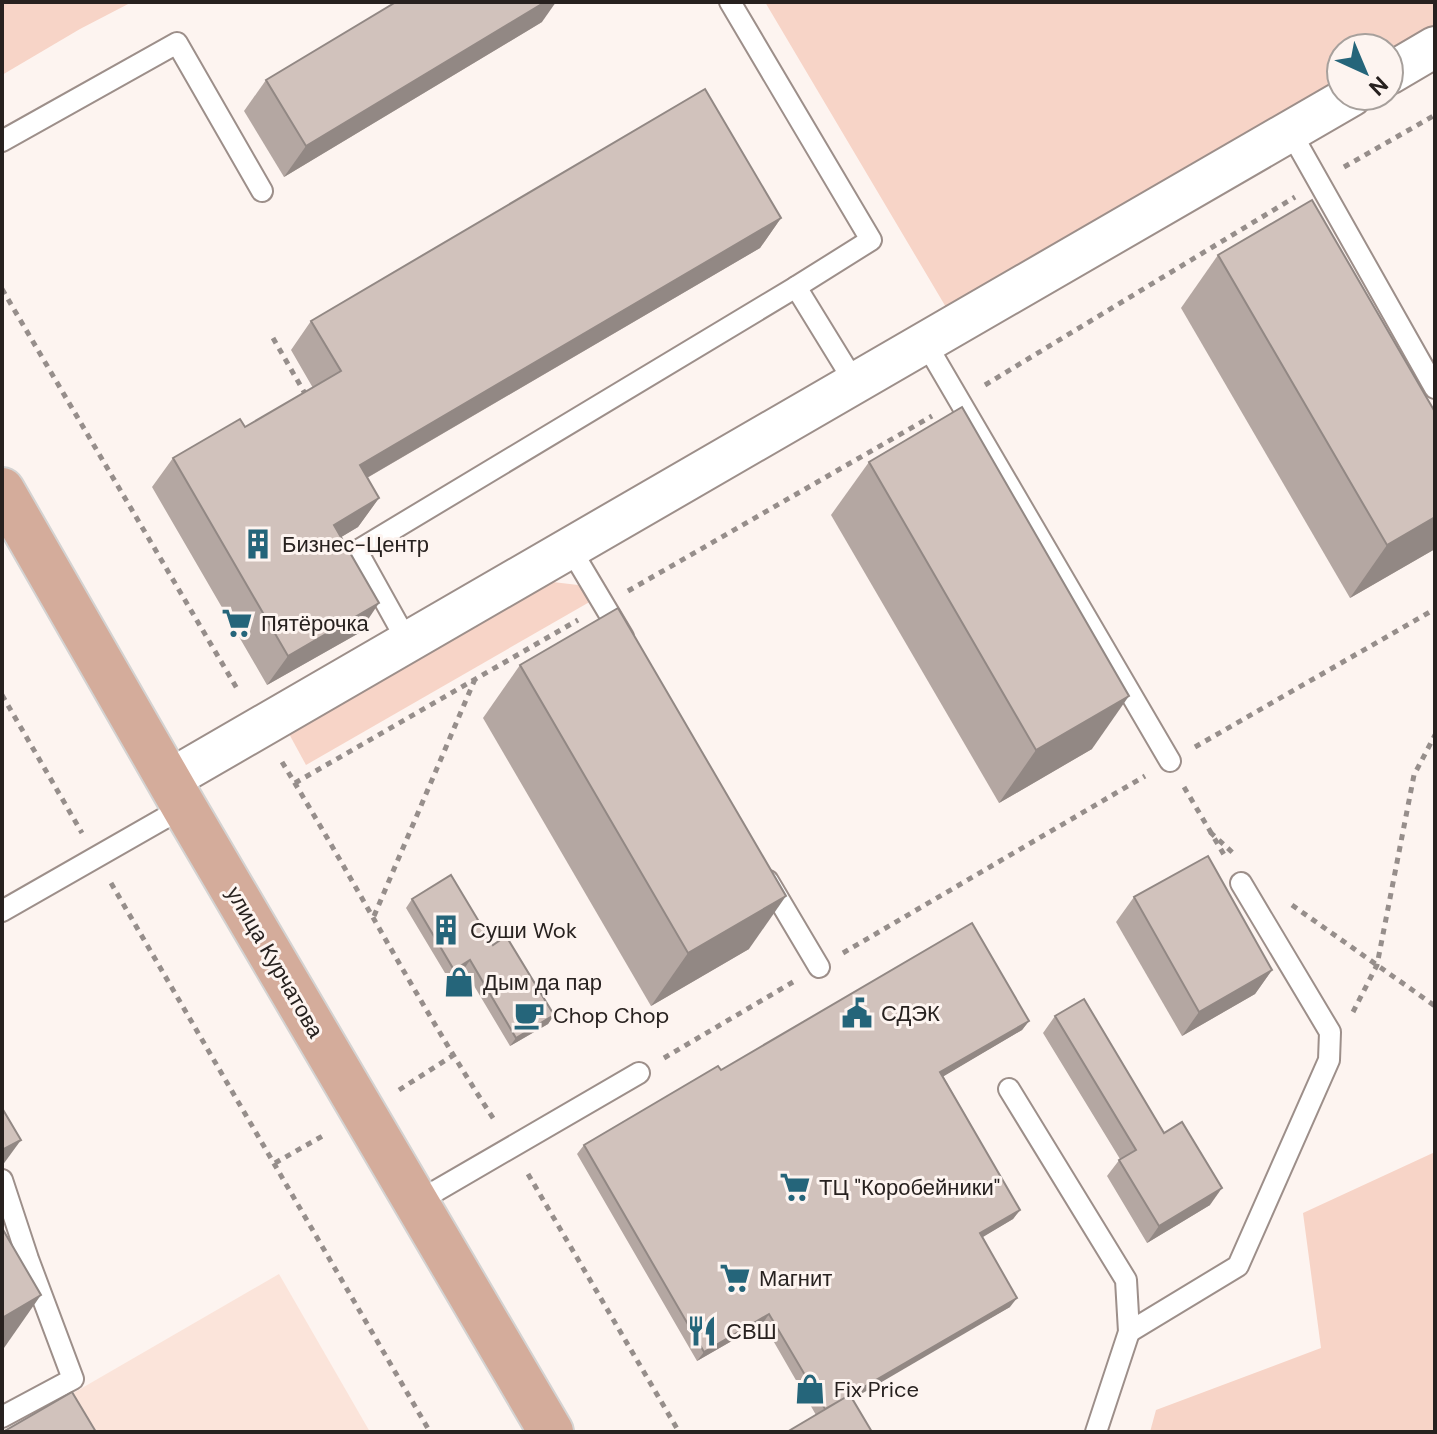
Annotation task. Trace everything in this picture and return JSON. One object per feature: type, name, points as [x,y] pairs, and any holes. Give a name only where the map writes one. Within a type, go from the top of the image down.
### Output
[{"type":"main road","name":"улица Курчатова","points":[[2,490],[551,1432]]},
{"type":"street","points":[[1405,65],[1435,47]]},
{"type":"street","points":[[176,793],[260,727],[1325,111]]},
{"type":"lane","points":[[407,641],[357,551],[871,240],[730,2]]},
{"type":"lane","points":[[2,141],[177,43],[262,191]]},
{"type":"lane","points":[[1290,131],[1435,388]]},
{"type":"lane","points":[[796,287],[855,383]]},
{"type":"lane","points":[[925,342],[1170,761]]},
{"type":"lane","points":[[570,548],[636,658]]},
{"type":"lane","points":[[2,911],[96,857],[176,793]]},
{"type":"lane","points":[[755,860],[819,967]]},
{"type":"lane","points":[[1129,1332],[1238,1266],[1329,1060],[1330,1032],[1241,883]]},
{"type":"lane","points":[[417,1202],[639,1073]]},
{"type":"lane","points":[[1009,1089],[1126,1280],[1129,1332],[1096,1432]]},
{"type":"lane","points":[[2,1180],[73,1379],[2,1417]]},
{"type":"path","points":[[295,783],[959,400],[1435,115]]},
{"type":"path","points":[[2,289],[374,917],[452,1056],[512,1146],[679,1432]]},
{"type":"path","points":[[273,338],[310,403]]},
{"type":"path","points":[[639,1073],[1435,609]]},
{"type":"path","points":[[374,917],[475,679]]},
{"type":"path","points":[[2,695],[430,1432]]},
{"type":"path","points":[[1329,1060],[1377,965],[1414,775],[1435,735]]},
{"type":"path","points":[[1170,761],[1241,883]]},
{"type":"path","points":[[1210,832],[1234,853]]},
{"type":"path","points":[[1281,896],[1435,1006]]},
{"type":"shaded area","points":[[2,2],[132,2],[2,75]]},
{"type":"shaded area","points":[[765,2],[1435,2],[1435,25],[1405,44],[1405,32],[1325,32],[1325,93],[953,319]]},
{"type":"shaded area","points":[[553,582],[578,585],[593,600],[306,765],[288,732]]},
{"type":"shaded area","points":[[1435,1152],[1435,1432],[1150,1432],[1156,1410],[1321,1348],[1303,1213]]},
{"type":"shaded area","points":[[279,1274],[370,1432],[6,1432]]},
{"type":"building","points":[[396,2],[545,2],[306,146],[266,80]]},
{"type":"building","points":[[705,89],[781,218],[360,465],[379,498],[334,525],[379,603],[288,656],[173,458],[240,419],[245,427],[341,371],[311,321]]},
{"type":"building","points":[[1312,200],[1435,412],[1435,517],[1387,545],[1218,255]]},
{"type":"building","points":[[962,407],[1129,696],[1036,750],[869,462]]},
{"type":"building","points":[[618,608],[786,896],[688,953],[520,665]]},
{"type":"building","points":[[1208,856],[1272,970],[1199,1012],[1134,897]]},
{"type":"building","points":[[451,875],[493,945],[506,936],[554,1015],[516,1038],[470,960],[454,970],[412,899]]},
{"type":"building","name":"ТЦ \"Коробейники\"","points":[[972,923],[1029,1021],[940,1072],[1020,1210],[980,1233],[1017,1298],[850,1395],[872,1432],[787,1432],[846,1397],[825,1409],[769,1314],[704,1352],[584,1145],[718,1066],[721,1070]]},
{"type":"building","points":[[1084,999],[1164,1133],[1182,1122],[1222,1188],[1159,1226],[1119,1160],[1136,1150],[1055,1016]]},
{"type":"building","points":[[2,1108],[21,1140],[2,1150]]},
{"type":"building","points":[[2,1228],[41,1295],[2,1318]]},
{"type":"building","points":[[72,1392],[96,1432],[3,1432]]},
{"type":"place","name":"Бизнес-Центр","points":[[258,544]]},
{"type":"place","name":"Пятёрочка","points":[[237,623]]},
{"type":"place","name":"Суши Wok","points":[[446,930]]},
{"type":"place","name":"Дым да пар","points":[[459,982]]},
{"type":"place","name":"СДЭК","points":[[857,1013]]},
{"type":"place","name":"Chop Chop","points":[[529,1015]]},
{"type":"place","name":"ТЦ \"Коробейники\"","points":[[795,1187]]},
{"type":"place","name":"Магнит","points":[[735,1278]]},
{"type":"place","name":"СВШ","points":[[702,1331]]},
{"type":"place","name":"Fix Price","points":[[810,1389]]}]
